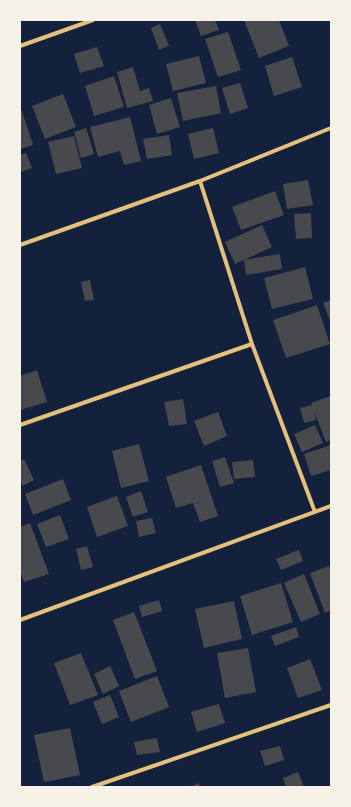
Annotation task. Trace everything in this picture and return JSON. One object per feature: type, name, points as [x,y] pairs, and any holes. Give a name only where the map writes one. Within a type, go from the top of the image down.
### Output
[{"type":"street","points":[[20,46],[93,20]]},
{"type":"street","points":[[20,245],[200,181],[331,128]]},
{"type":"street","points":[[200,181],[252,344],[316,512]]},
{"type":"street","points":[[20,425],[252,344]]},
{"type":"street","points":[[20,620],[331,506]]},
{"type":"street","points":[[92,787],[331,705]]},
{"type":"building","points":[[195,20],[215,20],[219,30],[201,36]]},
{"type":"building","points":[[244,20],[279,20],[289,46],[259,58]]},
{"type":"building","points":[[160,24],[169,46],[159,50],[151,28]]},
{"type":"building","points":[[228,32],[241,70],[218,77],[205,39]]},
{"type":"building","points":[[97,47],[104,66],[80,73],[74,54]]},
{"type":"building","points":[[199,56],[206,83],[173,91],[166,64]]},
{"type":"building","points":[[292,57],[302,87],[274,96],[265,66]]},
{"type":"building","points":[[133,67],[140,91],[149,88],[153,101],[127,108],[117,72]]},
{"type":"building","points":[[114,76],[124,107],[94,116],[85,86]]},
{"type":"building","points":[[240,83],[248,108],[230,114],[222,88]]},
{"type":"building","points":[[216,86],[221,113],[183,121],[177,93]]},
{"type":"building","points":[[63,94],[76,127],[45,139],[32,106]]},
{"type":"building","points":[[171,98],[180,127],[157,134],[149,105]]},
{"type":"building","points":[[20,111],[22,111],[33,145],[20,149]]},
{"type":"building","points":[[130,117],[141,161],[124,165],[120,151],[98,157],[90,127]]},
{"type":"building","points":[[86,128],[94,154],[81,158],[74,132]]},
{"type":"building","points":[[213,128],[219,153],[194,159],[188,134]]},
{"type":"building","points":[[169,135],[172,155],[147,159],[143,139]]},
{"type":"building","points":[[74,136],[82,168],[56,174],[48,142]]},
{"type":"building","points":[[26,153],[32,168],[20,172],[20,155]]},
{"type":"building","points":[[308,180],[313,205],[287,209],[283,184]]},
{"type":"building","points":[[275,191],[284,215],[241,230],[232,207]]},
{"type":"building","points":[[311,213],[312,238],[296,239],[294,214]]},
{"type":"building","points":[[262,225],[272,247],[235,264],[225,242]]},
{"type":"building","points":[[280,254],[282,269],[246,275],[244,260]]},
{"type":"building","points":[[305,267],[313,299],[272,309],[264,278]]},
{"type":"building","points":[[90,280],[94,300],[85,301],[81,282]]},
{"type":"building","points":[[331,300],[331,323],[323,303]]},
{"type":"building","points":[[317,305],[330,344],[286,358],[273,320]]},
{"type":"building","points":[[37,370],[47,402],[20,410],[20,376]]},
{"type":"building","points":[[331,396],[331,440],[326,442],[314,411],[316,420],[304,423],[300,408],[312,405],[311,403]]},
{"type":"building","points":[[183,399],[187,424],[169,426],[164,402]]},
{"type":"building","points":[[218,412],[227,436],[204,446],[194,421]]},
{"type":"building","points":[[315,425],[323,443],[302,452],[294,434]]},
{"type":"building","points":[[139,444],[149,481],[121,488],[112,451]]},
{"type":"building","points":[[331,445],[331,470],[311,476],[304,454]]},
{"type":"building","points":[[225,457],[234,483],[220,487],[212,461]]},
{"type":"building","points":[[24,459],[34,480],[23,486],[20,480],[20,461]]},
{"type":"building","points":[[253,460],[255,477],[234,479],[232,462]]},
{"type":"building","points":[[201,465],[218,516],[200,522],[193,503],[176,508],[166,477]]},
{"type":"building","points":[[63,479],[71,500],[33,515],[25,494]]},
{"type":"building","points":[[141,491],[148,512],[133,517],[126,497]]},
{"type":"building","points":[[117,496],[128,526],[97,537],[87,507]]},
{"type":"building","points":[[60,515],[69,539],[46,547],[37,524]]},
{"type":"building","points":[[152,518],[156,533],[139,537],[136,521]]},
{"type":"building","points":[[30,523],[49,574],[24,582],[20,571],[20,527]]},
{"type":"building","points":[[87,546],[93,567],[81,570],[76,549]]},
{"type":"building","points":[[299,550],[303,561],[281,570],[276,559]]},
{"type":"building","points":[[329,566],[331,572],[331,610],[325,613],[310,573]]},
{"type":"building","points":[[304,574],[320,614],[301,622],[284,583]]},
{"type":"building","points":[[281,583],[293,622],[252,635],[240,596]]},
{"type":"building","points":[[159,600],[162,611],[142,617],[139,606]]},
{"type":"building","points":[[234,601],[242,639],[204,648],[195,609]]},
{"type":"building","points":[[134,612],[157,671],[135,679],[113,620]]},
{"type":"building","points":[[296,627],[299,637],[275,646],[271,636]]},
{"type":"building","points":[[248,648],[256,692],[225,698],[217,653]]},
{"type":"building","points":[[81,653],[98,695],[70,705],[54,663]]},
{"type":"building","points":[[310,659],[322,690],[298,698],[287,668]]},
{"type":"building","points":[[110,666],[119,686],[103,694],[94,674]]},
{"type":"building","points":[[157,676],[169,707],[131,722],[119,691]]},
{"type":"building","points":[[110,695],[119,717],[102,724],[93,702]]},
{"type":"building","points":[[219,704],[225,723],[197,732],[191,712]]},
{"type":"building","points":[[70,728],[80,775],[44,782],[34,735]]},
{"type":"building","points":[[157,738],[160,752],[137,755],[134,742]]},
{"type":"building","points":[[280,746],[284,760],[265,766],[260,751]]},
{"type":"building","points":[[298,772],[304,787],[286,787],[283,778]]},
{"type":"building","points":[[199,783],[200,787],[189,787]]}]
